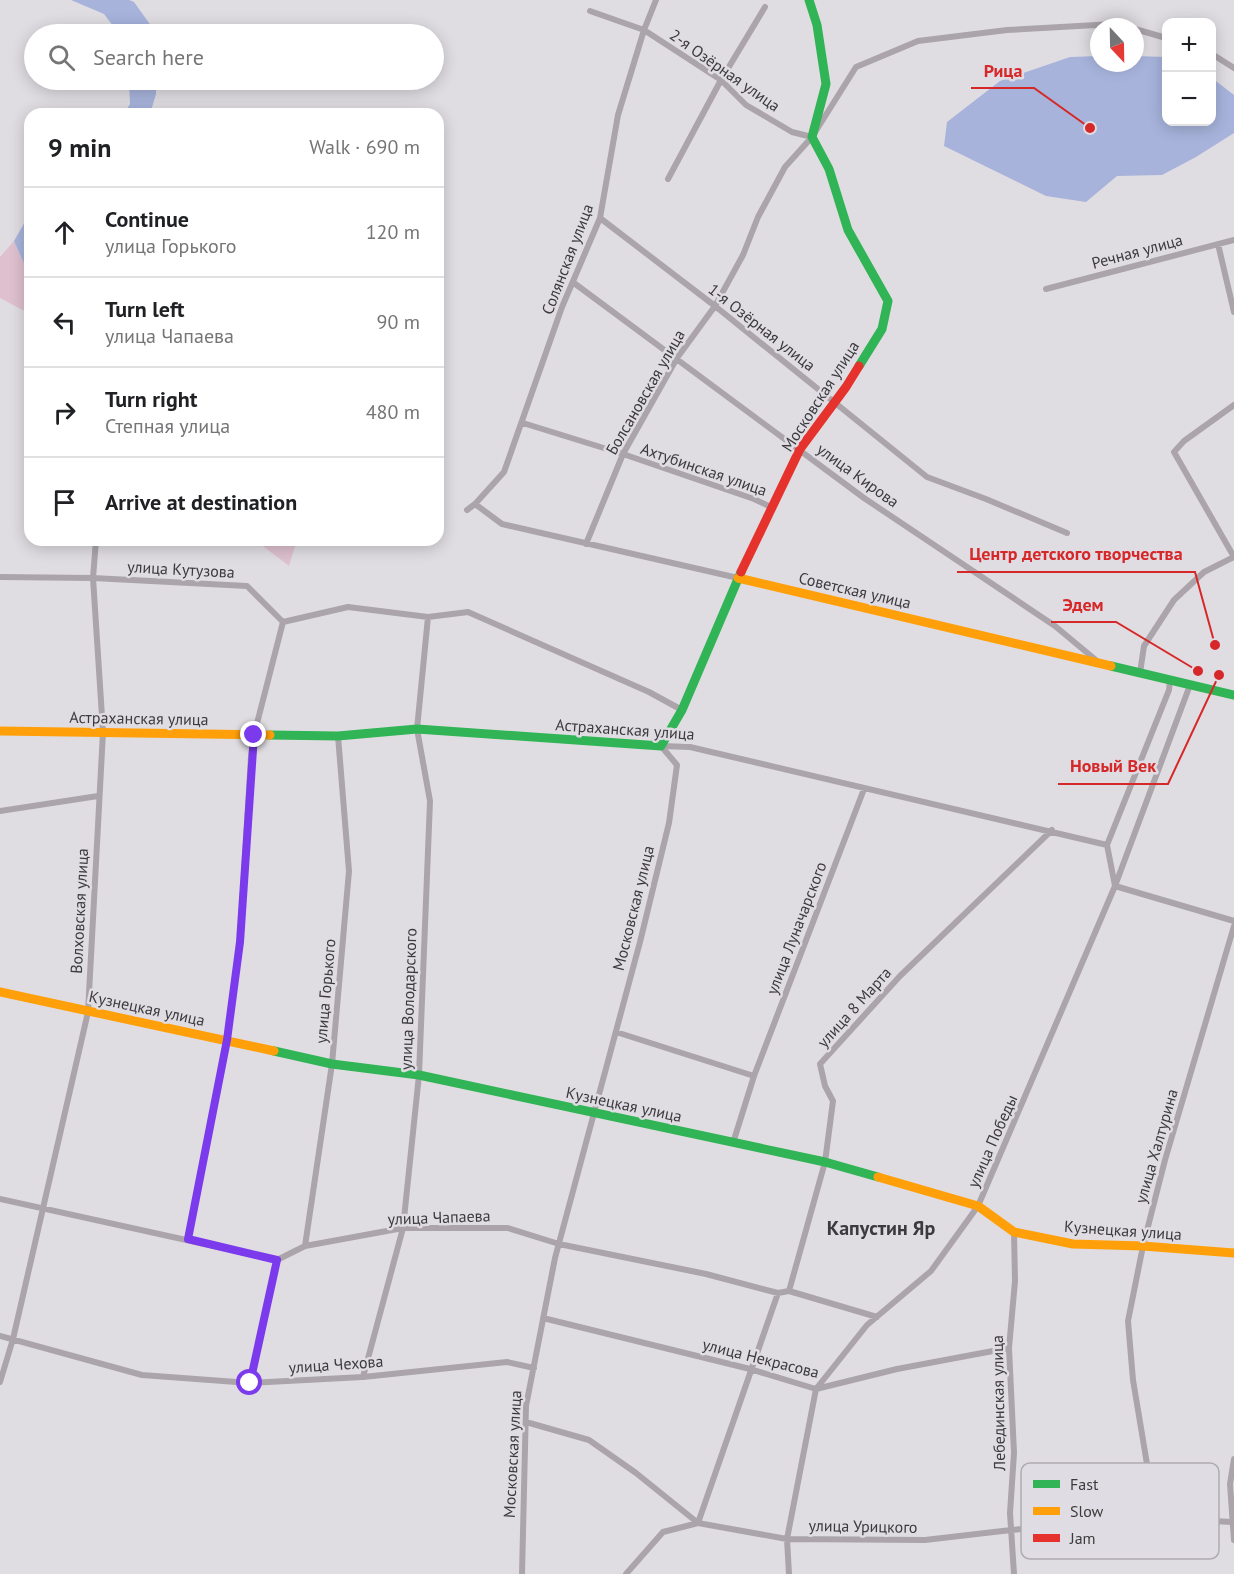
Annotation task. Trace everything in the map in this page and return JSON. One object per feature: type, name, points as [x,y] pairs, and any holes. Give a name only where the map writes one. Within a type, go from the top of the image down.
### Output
[{"type":"street","name":"Солянская улица","points":[[466,510],[475,504],[504,472],[562,308],[600,218],[618,115],[644,30],[656,0]]},
{"type":"street","points":[[809,0],[817,25],[826,84],[812,137]]},
{"type":"street","points":[[668,179],[721,80],[765,7]]},
{"type":"street","name":"2-я Озёрная улица","points":[[590,11],[644,30],[721,80],[746,105],[792,132],[812,137]]},
{"type":"street","name":"Болсановская улица","points":[[586,544],[623,454],[677,358],[715,306],[743,255],[758,217],[785,167],[812,137],[856,67],[918,41],[1007,30],[1090,25]]},
{"type":"street","points":[[1144,32],[1162,37]]},
{"type":"street","points":[[1216,57],[1234,68]]},
{"type":"street","name":"Московская улица","points":[[522,1574],[526,1406],[559,1244],[669,824],[678,765],[661,746],[682,710],[738,578],[800,449],[835,402],[882,329],[888,301],[848,230],[829,169],[812,137]]},
{"type":"street","name":"1-я Озёрная улица","points":[[600,218],[715,306],[927,477],[1067,533]]},
{"type":"street","name":"Речная улица","points":[[1046,289],[1234,240]]},
{"type":"street","points":[[1218,244],[1234,312]]},
{"type":"street","name":"улица Кирова","points":[[574,283],[864,498],[1055,626],[1099,663]]},
{"type":"street","points":[[1140,673],[1144,646],[1174,600],[1204,572],[1234,557],[1174,453],[1184,441],[1234,405]]},
{"type":"street","name":"Ахтубинская улица","points":[[523,423],[623,454],[754,499],[773,508]]},
{"type":"street","name":"Советская улица","points":[[475,504],[502,524],[1234,695]]},
{"type":"street","name":"Волховская улица","points":[[0,1382],[13,1339],[88,1012],[103,732],[93,578],[96,546]]},
{"type":"street","name":"улица Кутузова","points":[[0,578],[93,578],[248,586],[283,622]]},
{"type":"street","points":[[188,1239],[227,1040],[240,942],[254,735],[283,622],[348,607],[428,617],[468,612],[649,692],[682,710]]},
{"type":"street","name":"улица Володарского","points":[[363,1377],[404,1228],[419,1075],[430,801],[417,729],[428,617]]},
{"type":"street","points":[[1170,680],[1169,690],[1107,845],[1115,886],[1234,921]]},
{"type":"street","name":"улица Победы","points":[[789,1574],[788,1539],[816,1389],[867,1325],[931,1271],[978,1206],[1115,886],[1190,685]]},
{"type":"street","name":"Астраханская улица","points":[[0,731],[338,736],[417,729],[690,747],[864,789],[1052,830],[1107,845]]},
{"type":"street","name":"улица Горького","points":[[305,1246],[332,1064],[349,871],[338,736]]},
{"type":"street","name":"улица Луначарского","points":[[734,1143],[754,1076],[864,789]]},
{"type":"street","points":[[0,811],[98,796]]},
{"type":"street","name":"улица 8 Марта","points":[[789,1290],[825,1162],[833,1101],[825,1086],[820,1065],[900,976],[1052,830]]},
{"type":"street","name":"улица Халтурина","points":[[1147,1463],[1133,1380],[1128,1322],[1143,1246],[1165,1160],[1234,926]]},
{"type":"street","name":"Кузнецкая улица","points":[[0,992],[332,1064],[419,1075],[825,1162],[978,1206],[1014,1232],[1073,1244],[1143,1246],[1234,1253]]},
{"type":"street","points":[[616,1032],[754,1076]]},
{"type":"street","points":[[0,1199],[277,1260],[250,1383]]},
{"type":"street","name":"улица Чапаева","points":[[277,1260],[305,1246],[404,1228],[508,1228],[559,1244],[706,1274],[778,1293]]},
{"type":"street","name":"Лебединская улица","points":[[1014,1232],[1015,1281],[1009,1348],[1014,1453],[1011,1530],[1014,1574]]},
{"type":"street","points":[[626,1574],[663,1532],[698,1523],[778,1293],[789,1290],[877,1317]]},
{"type":"street","name":"улица Некрасова","points":[[543,1318],[750,1369],[816,1389],[897,1369],[1009,1348]]},
{"type":"street","name":"улица Чехова","points":[[0,1336],[142,1375],[250,1383],[363,1377],[507,1362],[534,1368]]},
{"type":"street","name":"улица Урицкого","points":[[526,1422],[589,1440],[636,1473],[698,1523],[788,1539],[925,1540],[1021,1529]]},
{"type":"street","points":[[1234,1459],[1230,1484],[1234,1540]]},
{"type":"street","name":"улица Урицкого","points":[[1219,1521],[1232,1522]]},
{"type":"shaded area","points":[[14,241],[24,264],[24,311],[0,298],[0,257]]},
{"type":"shaded area","points":[[263,546],[295,546],[289,566]]},
{"type":"water","points":[[71,0],[129,0],[134,2],[150,24],[112,24],[104,14]]},
{"type":"water","points":[[1090,56],[1090,72],[1144,72],[1144,56],[1162,57],[1162,126],[1216,126],[1216,81],[1234,95],[1234,133],[1162,175],[1117,176],[1086,202],[1046,196],[944,146],[947,122],[1000,81],[1070,57]]},
{"type":"water","points":[[129,90],[156,90],[152,108],[128,108],[130,104]]},
{"type":"water","points":[[24,224],[24,264],[14,241]]},
{"type":"traffic: fast","points":[[809,0],[817,25],[826,84],[812,137],[829,169],[848,230],[888,301],[882,329],[859,366]]},
{"type":"traffic: fast","points":[[270,735],[338,736],[417,729],[661,746],[682,710],[741,572]]},
{"type":"traffic: fast","points":[[1111,666],[1234,695]]},
{"type":"traffic: fast","points":[[274,1051],[332,1064],[419,1075],[825,1162],[878,1177]]},
{"type":"traffic: slow","points":[[738,578],[1111,666]]},
{"type":"traffic: slow","points":[[0,731],[270,735]]},
{"type":"traffic: slow","points":[[0,992],[274,1051]]},
{"type":"traffic: slow","points":[[878,1177],[978,1206],[1014,1232],[1073,1244],[1143,1246],[1234,1253]]},
{"type":"traffic: jam","points":[[741,572],[800,449],[859,366]]},
{"type":"place","name":"Рица","points":[[1090,128]]},
{"type":"place","name":"Центр детского творчества","points":[[1215,645]]},
{"type":"place","name":"Эдем","points":[[1198,671]]},
{"type":"place","name":"Новый Век","points":[[1219,675]]},
{"type":"district","name":"Капустин Яр","points":[[881,1228]]},
{"type":"route","points":[[250,1383],[277,1260],[188,1239],[227,1040],[240,942],[254,735]]}]
